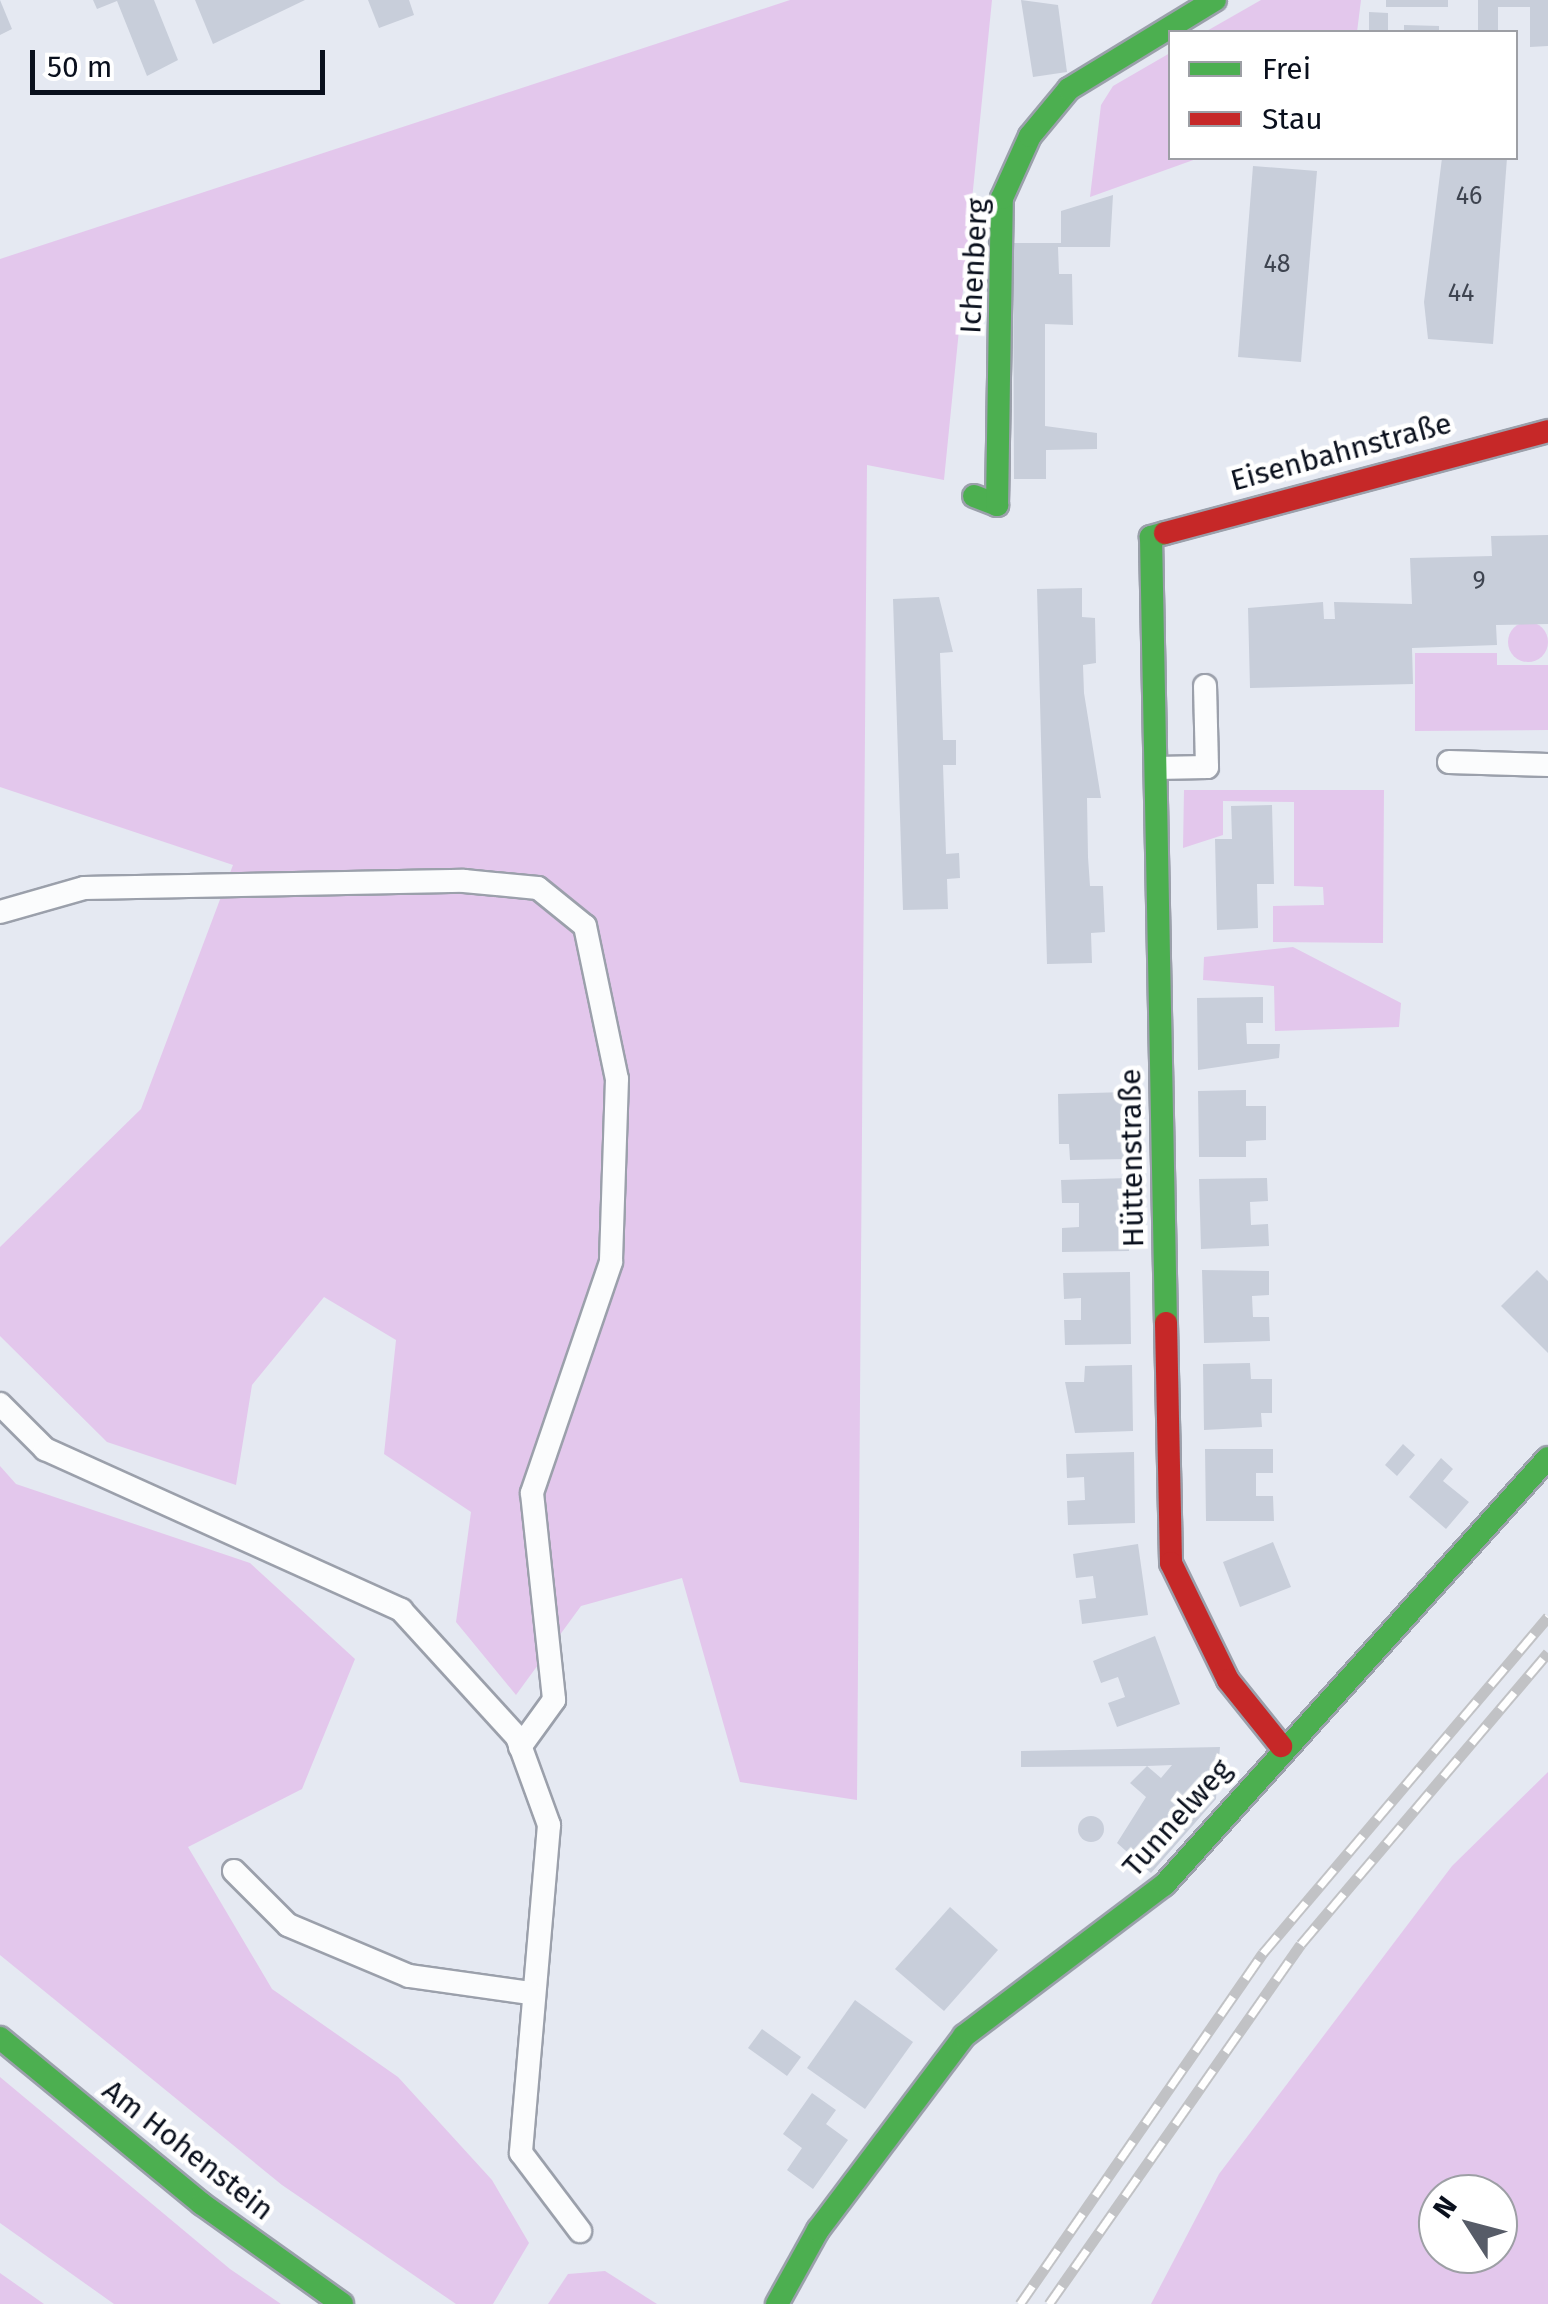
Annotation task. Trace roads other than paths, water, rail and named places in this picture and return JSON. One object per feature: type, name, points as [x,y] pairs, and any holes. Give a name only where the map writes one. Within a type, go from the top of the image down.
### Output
[{"type":"street","name":"Ichenberg","points":[[974,496],[998,504],[1002,198],[1030,136],[1070,89],[1215,0]]},
{"type":"street","name":"Eisenbahnstraße","points":[[1151,537],[1548,431]]},
{"type":"street","name":"Hüttenstraße","points":[[1151,537],[1171,1563],[1228,1680],[1281,1746]]},
{"type":"street","name":"Tunnelweg","points":[[777,2304],[818,2230],[964,2036],[1164,1886],[1281,1746],[1548,1458]]},
{"type":"street","name":"Am Hohenstein","points":[[0,2038],[202,2204],[342,2304]]},
{"type":"lane","points":[[1154,768],[1206,768],[1205,686]]},
{"type":"lane","points":[[1448,762],[1548,766]]},
{"type":"lane","points":[[0,912],[84,888],[464,881],[538,888],[585,926],[617,1080],[611,1262],[532,1493],[554,1700],[520,1747]]},
{"type":"lane","points":[[0,1404],[45,1449],[400,1610],[520,1747],[549,1825],[530,1993],[521,2153],[580,2231]]},
{"type":"lane","points":[[234,1872],[288,1925],[410,1976],[530,1993]]},
{"type":"railway","points":[[1020,2304],[1263,1953],[1548,1617]]},
{"type":"railway","points":[[1049,2304],[1301,1944],[1548,1653]]}]
